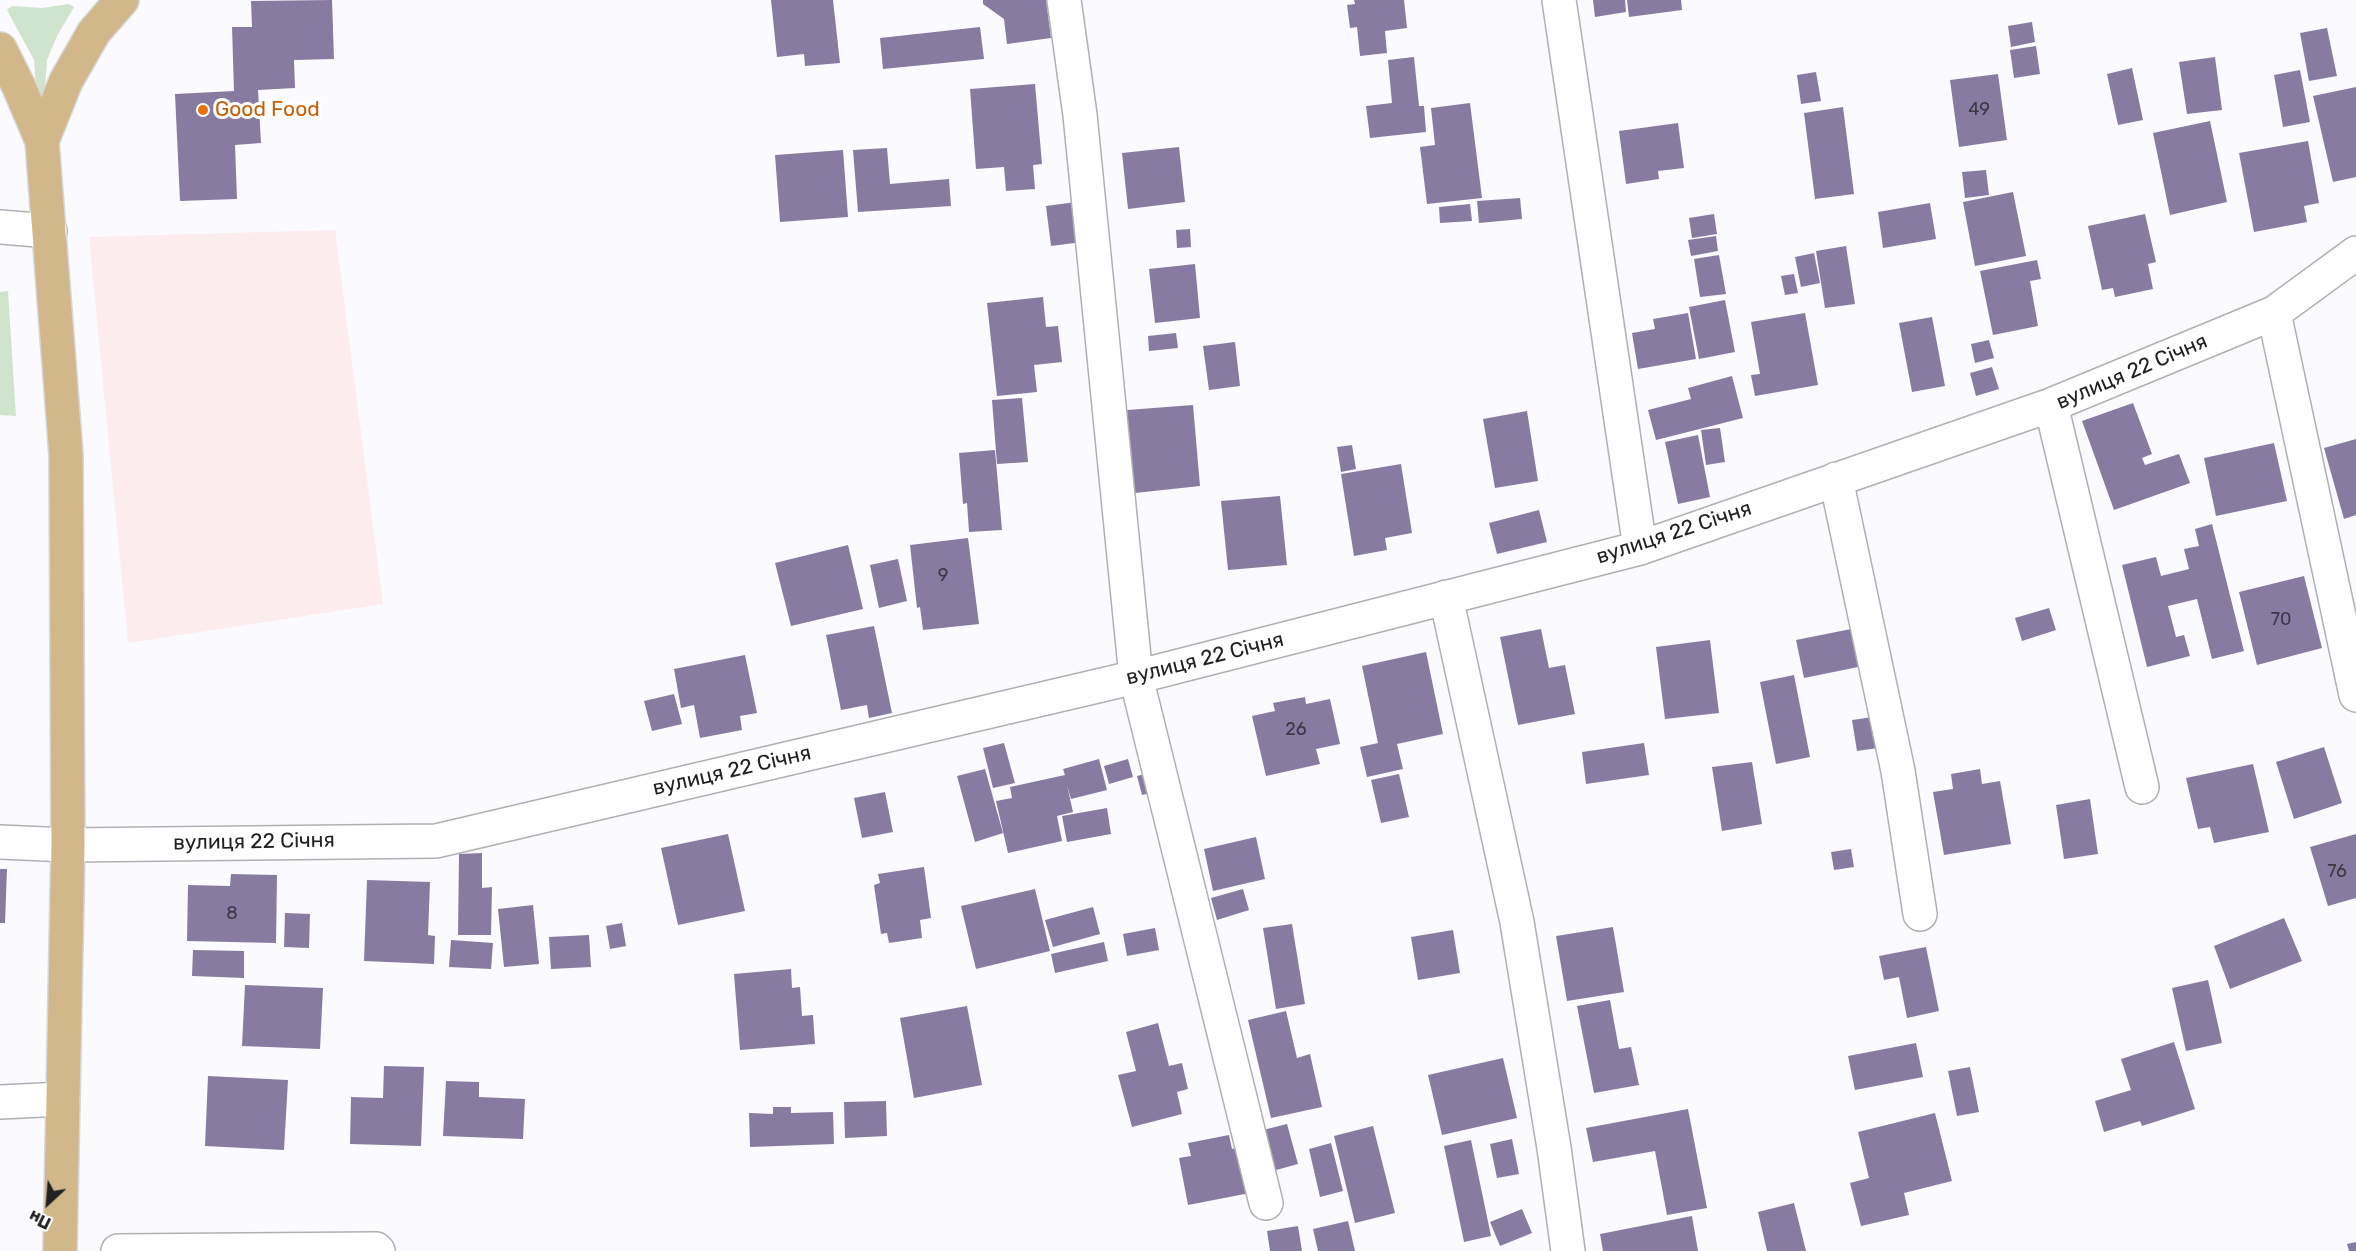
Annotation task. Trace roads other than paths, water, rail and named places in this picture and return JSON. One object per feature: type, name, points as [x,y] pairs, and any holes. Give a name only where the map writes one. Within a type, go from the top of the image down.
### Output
[{"type":"main road","points":[[42,141],[66,81],[94,32],[122,0]]},
{"type":"main road","points":[[0,49],[42,141],[66,455],[68,845],[60,1251]]},
{"type":"street","points":[[1064,0],[1080,115],[1136,677],[1266,1203]]},
{"type":"street","points":[[1559,0],[1640,548]]},
{"type":"street","points":[[0,226],[50,231]]},
{"type":"street","name":"вулиця 22 Січня","points":[[0,842],[68,845],[436,841],[1136,677],[1640,548],[2051,405],[2274,313],[2356,254]]},
{"type":"street","points":[[2274,313],[2356,695]]},
{"type":"street","points":[[2051,405],[2142,787]]},
{"type":"street","points":[[1836,479],[1898,771],[1920,914]]},
{"type":"street","points":[[1446,597],[1517,922],[1554,1148],[1568,1251]]},
{"type":"street","points":[[0,1102],[63,1099]]},
{"type":"street","points":[[118,1251],[376,1249],[378,1251]]},
{"type":"place","name":"Good Food","points":[[203,110]]}]
